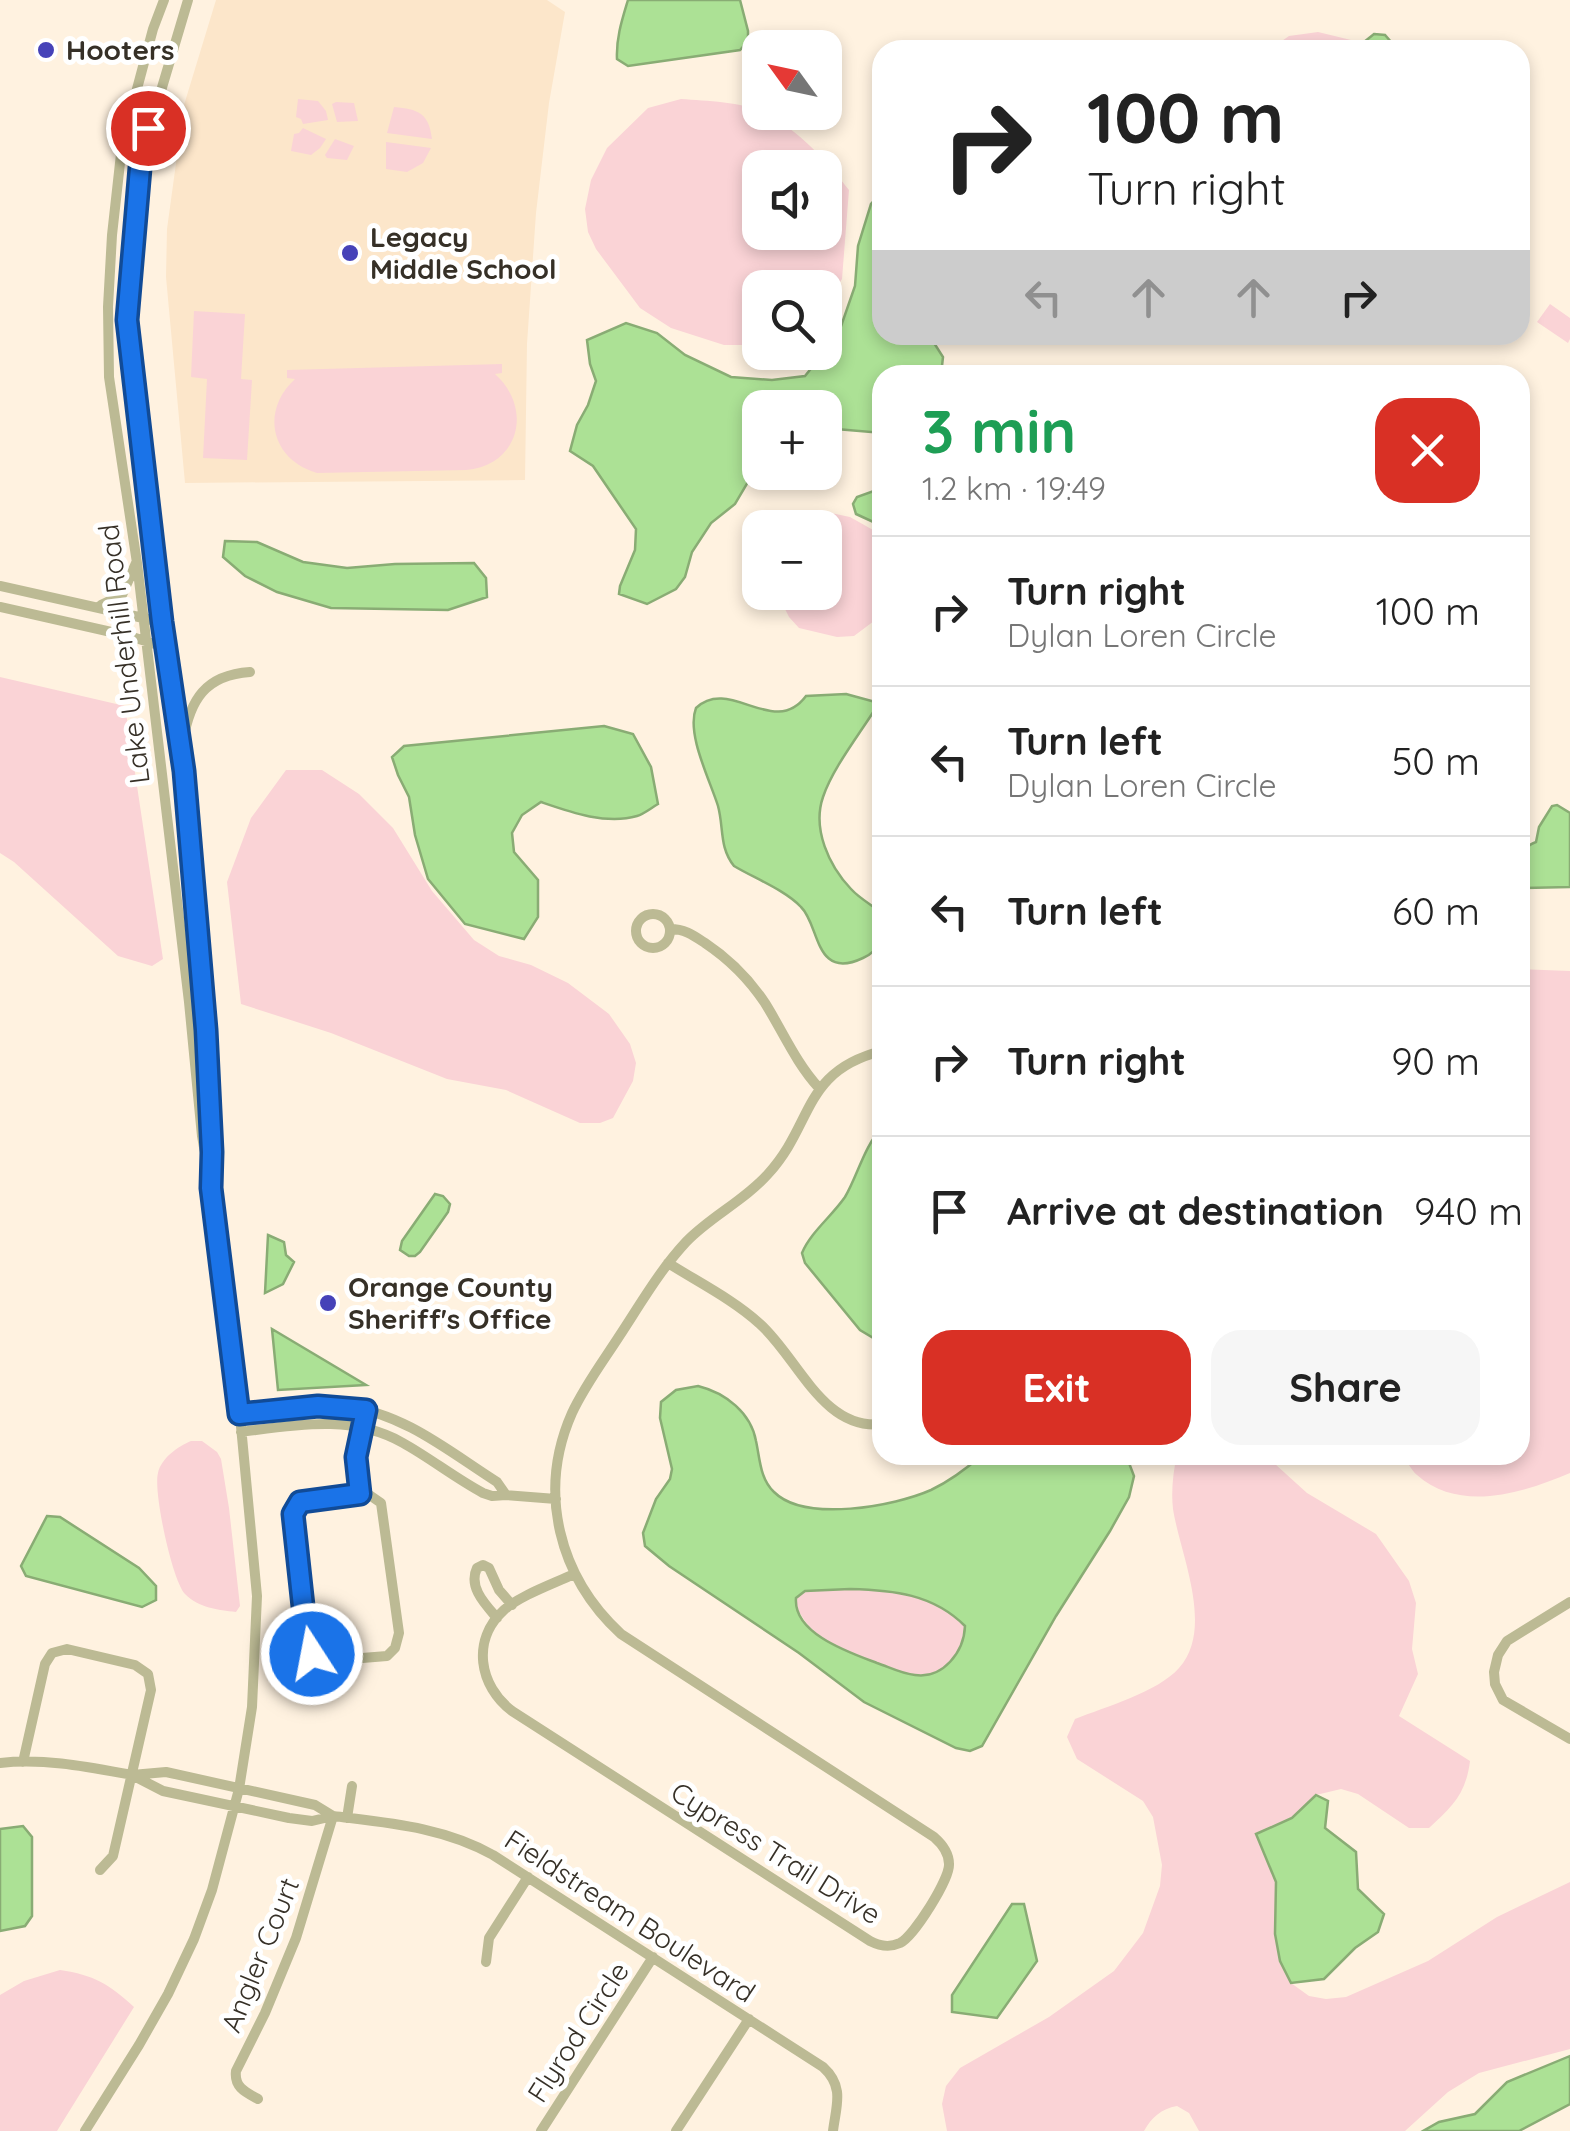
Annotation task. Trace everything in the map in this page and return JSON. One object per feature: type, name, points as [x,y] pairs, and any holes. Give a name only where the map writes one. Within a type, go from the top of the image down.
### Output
[{"type":"street","name":"Lake Underhill Road","points":[[85,2131],[155,2019],[209,1900],[239,1790],[252,1707],[257,1596],[239,1414],[202,1136],[137,562],[109,377],[112,235],[122,145],[164,0]]},
{"type":"street","name":"Lake Underhill Road","points":[[188,0],[140,168],[127,320],[165,648],[182,752],[206,1030],[211,1188]]},
{"type":"street","points":[[122,145],[144,148]]},
{"type":"street","points":[[98,606],[122,595],[137,562]]},
{"type":"street","points":[[0,586],[162,622]]},
{"type":"street","points":[[0,607],[165,648]]},
{"type":"street","points":[[182,752],[187,719],[198,697],[223,677],[250,672]]},
{"type":"street","points":[[670,929],[691,933],[743,975],[767,1006],[799,1064],[819,1088]]},
{"type":"street","name":"Cypress Trail Drive","points":[[497,1618],[486,1640],[484,1667],[490,1688],[506,1707],[870,1941],[885,1946],[906,1938],[947,1877],[949,1861],[940,1843],[630,1641],[598,1611],[574,1574],[562,1542],[556,1499],[558,1459],[576,1406],[668,1263],[700,1228],[751,1192],[774,1167],[819,1088],[852,1062],[872,1055]]},
{"type":"street","points":[[668,1263],[760,1324],[833,1410],[852,1422],[872,1425]]},
{"type":"street","points":[[239,1414],[318,1406],[366,1410],[409,1426],[498,1484],[506,1494]]},
{"type":"street","points":[[360,1494],[356,1457],[366,1410]]},
{"type":"street","points":[[241,1432],[321,1423],[362,1427],[402,1442],[490,1496],[556,1499]]},
{"type":"street","points":[[450,1472],[459,1458]]},
{"type":"street","points":[[360,1494],[368,1494],[381,1503],[399,1632],[395,1648],[386,1656],[325,1662],[312,1654],[307,1643],[293,1514],[300,1502],[360,1494]]},
{"type":"street","points":[[512,1605],[497,1588],[489,1568],[476,1568],[476,1589],[497,1618],[512,1605],[574,1574]]},
{"type":"street","points":[[1570,1602],[1507,1641],[1494,1672],[1503,1700],[1570,1739]]},
{"type":"street","points":[[24,1762],[45,1664],[52,1654],[64,1649],[135,1665],[150,1677],[151,1690],[112,1856],[100,1870]]},
{"type":"street","points":[[0,1764],[66,1763],[132,1775]]},
{"type":"street","name":"Fieldstream Boulevard","points":[[132,1775],[166,1772],[314,1805],[333,1816],[442,1832],[482,1848],[830,2073],[839,2093],[834,2131]]},
{"type":"street","name":"Fieldstream Boulevard","points":[[132,1775],[163,1790],[312,1822],[333,1816]]},
{"type":"street","points":[[346,1818],[352,1786]]},
{"type":"street","name":"Angler Court","points":[[258,2099],[238,2085],[236,2071],[289,1956],[333,1816]]},
{"type":"street","points":[[486,1962],[488,1940],[528,1877]]},
{"type":"street","name":"Flyrod Circle","points":[[541,2131],[653,1957]]},
{"type":"street","points":[[682,2129],[748,2018]]},
{"type":"shaded area","name":"Legacy Middle School","points":[[216,0],[547,0],[565,12],[536,213],[527,344],[525,480],[185,483],[166,277],[167,229],[184,105]]},
{"type":"shaded area","points":[[628,0],[740,0],[748,30],[742,30],[740,50],[628,66],[617,59]]},
{"type":"shaded area","points":[[1318,32],[1351,40],[1283,40]]},
{"type":"shaded area","points":[[1374,34],[1385,35],[1389,40],[1366,40]]},
{"type":"shaded area","points":[[298,99],[318,101],[328,120],[303,124],[296,117]]},
{"type":"shaded area","points":[[681,99],[742,106],[742,130],[791,130],[814,150],[742,150],[742,250],[842,250],[842,181],[849,190],[842,279],[842,270],[742,270],[742,345],[724,345],[671,328],[640,308],[588,232],[585,209],[591,180],[607,148],[648,108]]},
{"type":"shaded area","points":[[354,103],[358,121],[337,122],[332,104]]},
{"type":"shaded area","points":[[394,107],[421,114],[432,139],[387,133]]},
{"type":"shaded area","points":[[303,128],[326,139],[311,155],[291,151],[294,134]]},
{"type":"shaded area","points":[[335,139],[354,146],[347,160],[325,155]]},
{"type":"shaded area","points":[[386,142],[431,148],[423,163],[407,172],[386,169]]},
{"type":"shaded area","points":[[872,203],[872,345],[935,345],[943,357],[942,365],[872,365],[872,432],[842,429],[842,390],[742,390],[743,490],[735,504],[711,523],[692,552],[685,577],[676,589],[647,604],[619,594],[635,550],[636,529],[593,466],[570,451],[596,381],[587,340],[626,323],[657,333],[685,355],[731,377],[772,380],[805,376],[810,370],[842,370],[842,323],[855,286],[858,246]]},
{"type":"shaded area","points":[[1550,304],[1570,318],[1568,343],[1537,322]]},
{"type":"shaded area","points":[[194,311],[245,314],[241,379],[252,380],[247,460],[203,458],[207,379],[191,377]]},
{"type":"shaded area","points":[[502,364],[502,373],[495,374],[514,403],[515,433],[499,458],[484,466],[466,470],[317,473],[289,457],[276,433],[277,405],[295,379],[287,378],[287,370]]},
{"type":"shaded area","points":[[872,492],[872,521],[856,514],[853,504],[857,497]]},
{"type":"shaded area","points":[[842,515],[872,529],[872,622],[854,636],[837,637],[799,628],[786,610],[842,610]]},
{"type":"shaded area","points":[[225,541],[257,542],[303,562],[347,568],[474,563],[486,578],[487,597],[448,610],[331,608],[277,592],[245,576],[223,557]]},
{"type":"shaded area","points":[[0,677],[125,706],[163,959],[152,966],[118,956],[0,853]]},
{"type":"shaded area","points":[[846,694],[872,701],[872,714],[841,761],[820,809],[821,834],[830,858],[843,880],[872,906],[872,952],[847,963],[827,957],[801,907],[734,866],[729,859],[718,806],[694,731],[696,708],[709,700],[737,701],[780,712],[793,708],[806,696]]},
{"type":"shaded area","points":[[604,726],[633,734],[651,767],[658,804],[637,816],[613,819],[541,802],[522,815],[512,833],[514,852],[538,880],[538,917],[524,939],[465,924],[428,879],[409,797],[392,757],[404,746]]},
{"type":"shaded area","points":[[286,770],[322,770],[359,794],[393,828],[432,891],[474,940],[499,956],[531,965],[568,983],[609,1014],[630,1044],[636,1063],[633,1081],[613,1118],[580,1123],[506,1090],[447,1079],[331,1033],[241,1004],[227,882],[251,818]]},
{"type":"shaded area","points":[[1552,806],[1570,813],[1570,887],[1530,888],[1530,845],[1536,842],[1539,827]]},
{"type":"shaded area","points":[[1530,969],[1570,971],[1570,1473],[1512,1492],[1472,1496],[1434,1487],[1410,1465],[1530,1465]]},
{"type":"shaded area","points":[[872,1140],[872,1337],[860,1330],[805,1263],[802,1253],[845,1197]]},
{"type":"shaded area","points":[[435,1194],[450,1204],[448,1212],[420,1252],[409,1256],[400,1250],[402,1241]]},
{"type":"shaded area","points":[[268,1235],[284,1242],[286,1255],[294,1262],[283,1284],[265,1293]]},
{"type":"shaded area","points":[[272,1329],[366,1385],[278,1390]]},
{"type":"shaded area","points":[[698,1386],[736,1406],[753,1431],[769,1487],[788,1501],[807,1507],[851,1509],[896,1501],[931,1490],[970,1465],[1130,1465],[1134,1476],[1129,1497],[1110,1531],[982,1746],[970,1751],[956,1748],[864,1702],[645,1546],[643,1533],[672,1469],[660,1418],[661,1402],[676,1390]],"holes":[[[805,1591],[897,1593],[926,1600],[965,1626],[956,1654],[934,1673],[900,1672],[826,1640],[804,1622],[796,1598]]]},
{"type":"shaded area","points":[[191,1441],[202,1441],[221,1459],[240,1606],[236,1612],[190,1599],[180,1586],[169,1554],[158,1498],[158,1473],[176,1449]]},
{"type":"shaded area","points":[[1176,1465],[1276,1465],[1307,1493],[1376,1534],[1409,1581],[1416,1603],[1412,1649],[1418,1674],[1399,1716],[1470,1761],[1457,1799],[1429,1828],[1409,1828],[1358,1794],[1341,1789],[1316,1795],[1293,1818],[1256,1834],[1276,1882],[1275,1934],[1291,1983],[1309,1996],[1346,1997],[1428,1961],[1497,1917],[1570,1882],[1570,2049],[1479,2073],[1448,2092],[1405,2131],[1199,2131],[1189,2113],[1177,2106],[1157,2114],[1144,2131],[947,2131],[942,2104],[946,2086],[960,2068],[1049,2017],[1114,1971],[1143,1933],[1160,1886],[1162,1865],[1153,1817],[1143,1801],[1077,1759],[1067,1737],[1075,1719],[1130,1698],[1170,1677],[1189,1652],[1195,1612],[1173,1509]]},
{"type":"shaded area","points":[[47,1516],[60,1517],[139,1568],[156,1586],[156,1600],[142,1607],[26,1576],[21,1566]]},
{"type":"shaded area","points":[[850,1589],[912,1596],[940,1607],[965,1626],[956,1654],[934,1673],[914,1675],[830,1645],[806,1622],[795,1605],[796,1598],[805,1591]]},
{"type":"shaded area","points":[[1316,1795],[1328,1801],[1325,1828],[1356,1852],[1358,1889],[1384,1914],[1378,1932],[1355,1948],[1324,1979],[1291,1983],[1280,1961],[1275,1934],[1276,1882],[1256,1834],[1292,1818]]},
{"type":"shaded area","points":[[23,1826],[32,1837],[32,1916],[25,1926],[0,1931],[0,1829]]},
{"type":"shaded area","points":[[1012,1904],[1024,1904],[1037,1961],[997,2018],[952,2012],[952,1995]]},
{"type":"shaded area","points":[[60,1970],[100,1982],[134,2007],[57,2131],[0,2131],[0,1995],[24,1981]]},
{"type":"shaded area","points":[[1570,2056],[1570,2104],[1519,2131],[1423,2131],[1439,2122],[1475,2114],[1507,2082]]},
{"type":"place","name":"Hooters","points":[[46,50]]},
{"type":"place","name":"Legacy Middle School","points":[[350,253]]},
{"type":"place","name":"Orange County Sheriff's Office","points":[[328,1303]]},
{"type":"route","points":[[148,128],[140,168],[127,320],[167,663],[184,771],[206,1030],[211,1188],[239,1414],[318,1406],[366,1410],[356,1457],[360,1494],[300,1502],[293,1514],[307,1643],[312,1654]]}]
